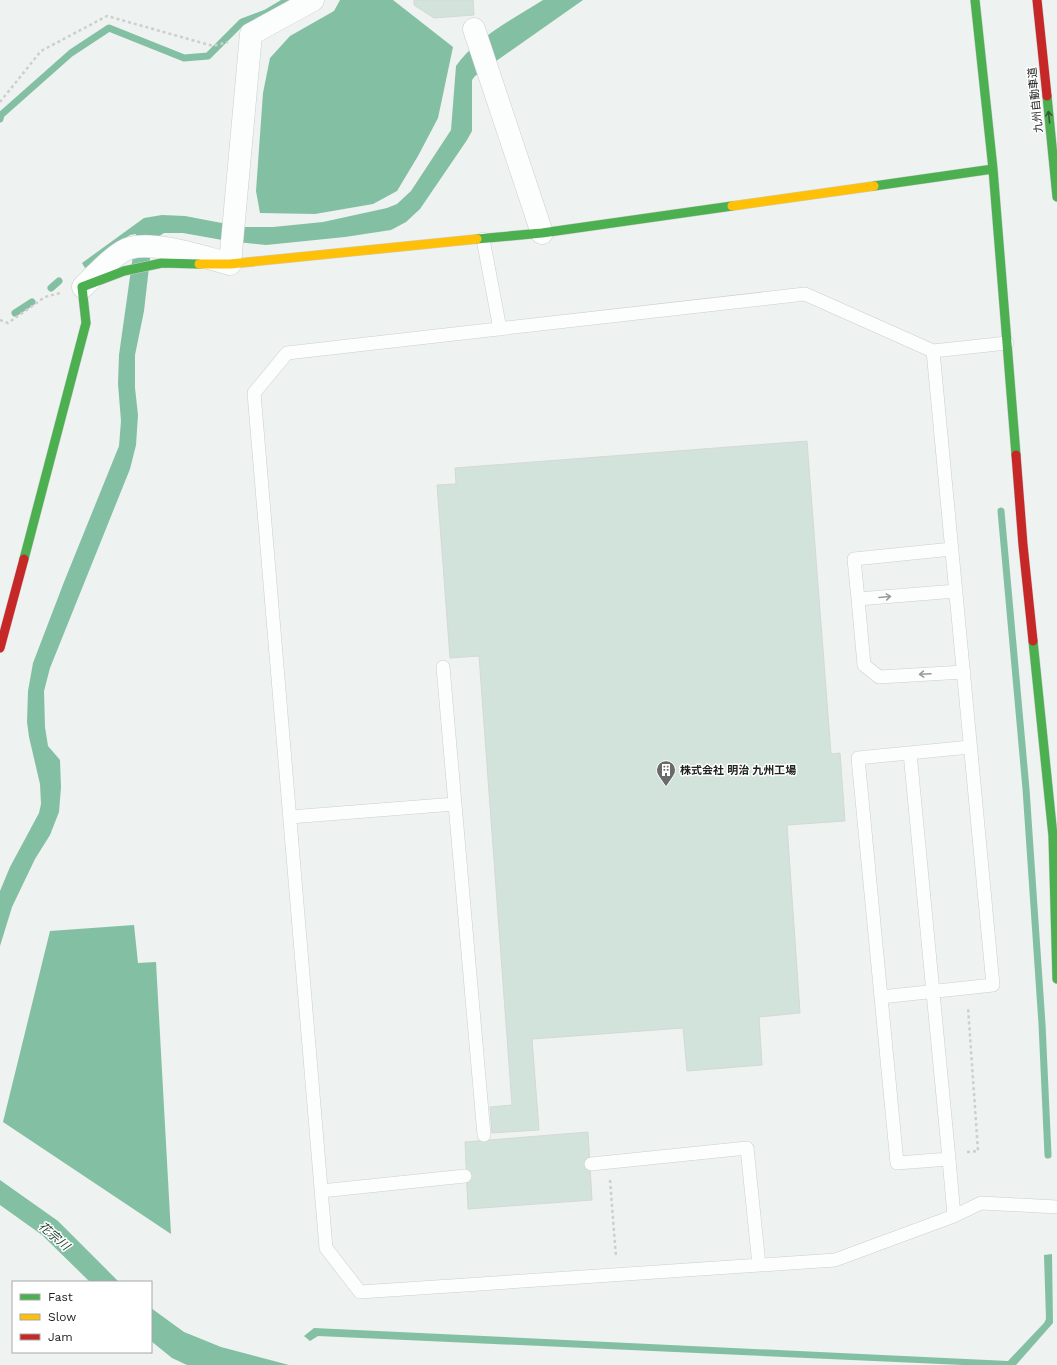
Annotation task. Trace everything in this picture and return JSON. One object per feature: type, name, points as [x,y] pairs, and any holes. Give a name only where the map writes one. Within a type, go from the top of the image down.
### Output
[{"type":"main road","points":[[975,0],[993,169],[1023,545],[1052,836],[1057,979]]},
{"type":"main road","name":"九州自動車道","points":[[1037,0],[1057,197]]},
{"type":"main road","points":[[231,254],[483,239],[542,233],[993,169]]},
{"type":"main road","points":[[0,648],[86,323],[82,287]]},
{"type":"street","points":[[82,287],[114,258],[129,248],[158,246],[231,254],[251,34],[313,0]]},
{"type":"street","points":[[476,35],[542,233]]},
{"type":"lane","points":[[483,239],[500,329]]},
{"type":"lane","points":[[1006,343],[933,351],[805,294],[287,353],[254,393],[326,1248],[360,1292],[836,1260],[954,1216],[981,1203],[1057,1207]]},
{"type":"lane","points":[[881,997],[993,985],[933,351]]},
{"type":"lane","points":[[952,549],[854,559],[864,666],[880,677],[964,672]]},
{"type":"lane","points":[[858,599],[956,592]]},
{"type":"lane","points":[[443,667],[484,1135]]},
{"type":"lane","points":[[948,1156],[897,1163],[858,758],[970,746]]},
{"type":"lane","points":[[910,753],[954,1216]]},
{"type":"lane","points":[[290,817],[455,804]]},
{"type":"lane","points":[[591,1164],[747,1148],[759,1265]]},
{"type":"lane","points":[[321,1191],[465,1176]]},
{"type":"path","points":[[0,102],[41,51],[107,16],[213,46],[251,34]]},
{"type":"path","points":[[0,320],[8,323],[45,297],[82,287]]},
{"type":"path","points":[[948,1156],[978,1152],[967,988]]},
{"type":"path","points":[[609,1162],[617,1275]]},
{"type":"water","points":[[340,0],[393,0],[453,47],[438,118],[397,191],[373,204],[315,214],[260,213],[256,191],[263,93],[270,58],[290,36],[334,11]]},
{"type":"water","points":[[543,0],[583,0],[475,76],[472,80],[472,131],[420,209],[406,222],[391,230],[345,237],[266,245],[228,241],[183,233],[164,233],[152,241],[144,311],[135,355],[135,388],[138,415],[136,445],[130,469],[50,668],[44,691],[45,727],[48,746],[60,760],[61,787],[59,812],[50,835],[35,859],[12,907],[0,946],[0,891],[10,867],[39,813],[41,804],[40,784],[27,722],[28,691],[33,663],[119,446],[121,421],[118,384],[119,355],[136,234],[130,235],[85,268],[82,263],[144,218],[162,215],[185,216],[243,227],[273,227],[323,222],[387,208],[397,204],[411,191],[451,130],[456,66],[473,47],[484,38],[508,21]]},
{"type":"water","points":[[134,925],[138,963],[156,962],[171,1234],[3,1122],[50,931]]},
{"type":"water","name":"花宗川","points":[[0,1180],[58,1221],[118,1281],[89,1281],[42,1235],[0,1205]]},
{"type":"water","points":[[1052,1254],[1053,1323],[1016,1365],[963,1365],[318,1336],[310,1341],[304,1336],[314,1328],[1008,1361],[1044,1323],[1046,1319],[1044,1255]]},
{"type":"water","points":[[152,1309],[184,1332],[221,1347],[289,1365],[187,1365],[172,1358],[152,1342]]},
{"type":"building","points":[[414,0],[473,0],[474,15],[434,18],[414,5]]},
{"type":"building","name":"株式会社 明治 九州工場","points":[[807,441],[831,754],[840,753],[845,821],[787,825],[800,1013],[759,1017],[762,1065],[687,1071],[683,1028],[532,1039],[539,1130],[492,1133],[490,1107],[512,1105],[479,656],[450,658],[437,485],[456,484],[455,468]]},
{"type":"building","points":[[588,1132],[592,1200],[468,1209],[465,1142]]},
{"type":"waterway","points":[[0,119],[1,115],[71,53],[109,28],[184,58],[208,56],[242,22],[266,13],[288,0]]},
{"type":"waterway","points":[[51,288],[59,281]]},
{"type":"waterway","points":[[15,313],[32,302]]},
{"type":"waterway","points":[[1001,511],[1026,789],[1042,1024],[1048,1155]]},
{"type":"traffic: fast","points":[[975,0],[993,169],[1016,455]]},
{"type":"traffic: fast","points":[[1047,96],[1057,197]]},
{"type":"traffic: fast","points":[[874,186],[993,169]]},
{"type":"traffic: fast","points":[[477,239],[542,233],[732,206]]},
{"type":"traffic: fast","points":[[24,559],[86,323],[82,287],[124,271],[162,263],[199,264]]},
{"type":"traffic: fast","points":[[1033,641],[1053,836],[1057,979]]},
{"type":"traffic: slow","points":[[732,206],[874,186]]},
{"type":"traffic: slow","points":[[199,264],[230,264],[477,239]]},
{"type":"traffic: jam","points":[[1037,0],[1047,96]]},
{"type":"traffic: jam","points":[[1016,455],[1023,545],[1033,641]]},
{"type":"traffic: jam","points":[[0,648],[24,559]]},
{"type":"place","name":"株式会社 明治 九州工場","points":[[666,787]]}]
